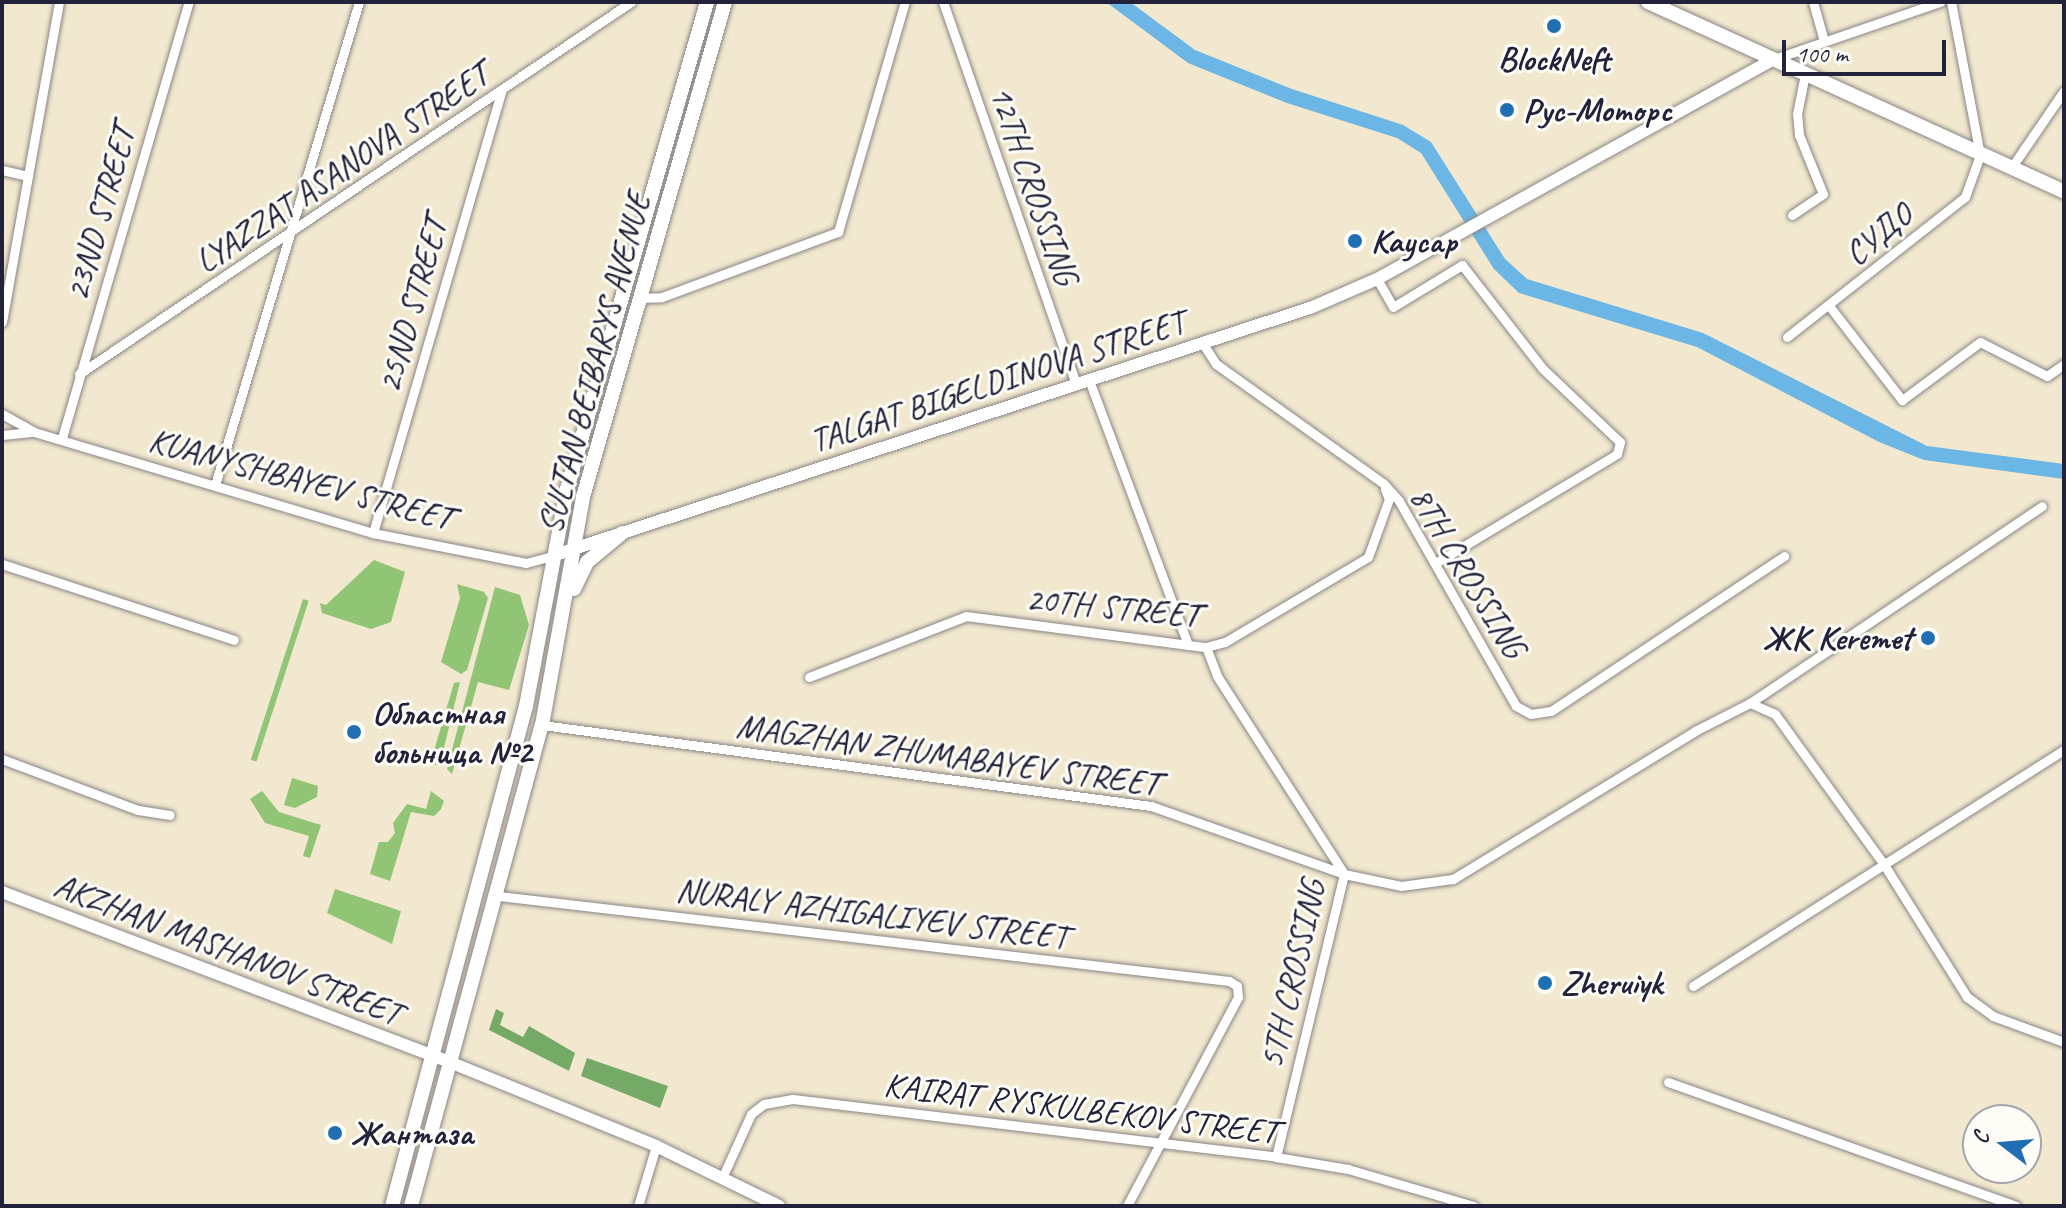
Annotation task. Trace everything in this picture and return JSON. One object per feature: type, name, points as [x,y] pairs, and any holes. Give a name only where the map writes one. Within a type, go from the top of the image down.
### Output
[{"type":"main road","name":"SULTAN BEIBARYS AVENUE","points":[[392,1206],[435,1058],[526,706],[567,489],[707,2]]},
{"type":"main road","name":"SULTAN BEIBARYS AVENUE","points":[[411,1206],[499,896],[542,725],[565,616],[583,497],[725,2]]},
{"type":"main road","points":[[1648,2],[2064,192]]},
{"type":"main road","points":[[565,616],[587,562],[622,533]]},
{"type":"street","points":[[2,322],[59,2]]},
{"type":"street","name":"23ND STREET","points":[[62,438],[189,2]]},
{"type":"street","points":[[215,485],[359,2]]},
{"type":"street","name":"LYAZZAT ASANOVA STREET","points":[[79,374],[291,235],[631,2]]},
{"type":"street","points":[[639,298],[662,297],[838,232],[905,2]]},
{"type":"street","name":"12TH CROSSING","points":[[943,2],[1082,382],[1188,645]]},
{"type":"street","points":[[1813,2],[1824,41]]},
{"type":"street","points":[[1774,59],[1940,2]]},
{"type":"street","points":[[1951,2],[1980,155]]},
{"type":"street","name":"TALGAT BIGELDINOVA STREET","points":[[555,555],[1203,344],[1377,279],[1520,197],[1774,59]]},
{"type":"street","points":[[1792,215],[1823,194],[1799,135],[1797,114],[1805,74]]},
{"type":"street","name":"25ND STREET","points":[[373,533],[501,91]]},
{"type":"street","points":[[2011,168],[2064,91]]},
{"type":"street","name":"СУДО","points":[[1787,337],[1830,307],[1965,197],[1980,155]]},
{"type":"street","points":[[2,170],[28,176]]},
{"type":"street","points":[[1377,279],[1393,307],[1462,265],[1543,369],[1620,442],[1617,454],[1437,562]]},
{"type":"street","points":[[1830,307],[1902,400],[1980,342],[2047,376],[2064,364]]},
{"type":"street","name":"8TH CROSSING","points":[[1203,344],[1216,364],[1383,483],[1437,562],[1516,706],[1531,714],[1551,711],[1784,556]]},
{"type":"street","name":"KUANYSHBAYEV STREET","points":[[2,414],[34,432],[373,533],[526,563],[555,555]]},
{"type":"street","name":"KUANYSHBAYEV STREET","points":[[2,435],[34,432]]},
{"type":"street","name":"20TH STREET","points":[[809,677],[966,616],[1206,647],[1225,642],[1368,557],[1389,499],[1383,483]]},
{"type":"street","name":"MAGZHAN ZHUMABAYEV STREET","points":[[542,725],[1151,806],[1344,874],[1401,886],[1453,879],[1695,731],[1750,703],[2042,506]]},
{"type":"street","points":[[2,564],[234,640]]},
{"type":"street","name":"5TH CROSSING","points":[[1206,647],[1217,676],[1344,874],[1276,1157]]},
{"type":"street","points":[[1750,703],[1775,714],[1883,863],[1967,997],[1993,1016],[2064,1042]]},
{"type":"street","points":[[1693,986],[1883,863],[2063,753]]},
{"type":"street","points":[[2,759],[138,810],[170,815]]},
{"type":"street","name":"AKZHAN MASHANOV STREET","points":[[2,892],[452,1063],[656,1146],[779,1206]]},
{"type":"street","name":"NURALY AZHIGALIYEV STREET","points":[[499,896],[1237,986]]},
{"type":"street","name":"5TH CROSSING","points":[[1127,1206],[1238,997],[1237,986]]},
{"type":"street","points":[[1668,1082],[2016,1206]]},
{"type":"street","name":"KAIRAT RYSKULBEKOV STREET","points":[[722,1178],[751,1114],[764,1104],[793,1099],[1276,1157],[1348,1169],[1474,1206]]},
{"type":"street","points":[[638,1206],[656,1146]]},
{"type":"green space","points":[[374,560],[405,572],[391,622],[371,629],[322,613],[320,603],[326,605]]},
{"type":"green space","points":[[457,584],[484,592],[488,598],[467,670],[461,674],[441,662],[460,598]]},
{"type":"green space","points":[[495,587],[520,595],[529,625],[509,690],[478,682],[452,774],[447,769]]},
{"type":"green space","points":[[303,599],[309,601],[256,762],[251,760]]},
{"type":"green space","points":[[460,682],[440,764],[435,765],[431,761],[454,683]]},
{"type":"green space","points":[[292,778],[318,786],[317,797],[295,808],[284,805]]},
{"type":"green space","points":[[262,791],[279,812],[321,825],[310,858],[303,856],[309,836],[265,823],[250,799]]},
{"type":"green space","points":[[431,791],[444,801],[441,809],[434,816],[411,812],[390,881],[370,874],[379,842],[388,842],[395,833],[393,823],[407,804],[426,809]]},
{"type":"green space","points":[[335,889],[401,911],[392,944],[327,913]]},
{"type":"green space","points":[[496,1009],[504,1013],[500,1025],[523,1037],[529,1026],[575,1053],[569,1071],[489,1030]]},
{"type":"green space","points":[[587,1058],[668,1086],[660,1108],[581,1076]]},
{"type":"water","points":[[1106,2],[1130,2],[1195,50],[1292,89],[1403,125],[1431,142],[1505,259],[1527,279],[1703,333],[1927,446],[2064,464],[2064,479],[1924,460],[1879,442],[1697,347],[1519,293],[1494,269],[1421,153],[1397,138],[1287,103],[1188,63]]},
{"type":"place","name":"BlockNeft","points":[[1554,26]]},
{"type":"place","name":"Рус-Моторс","points":[[1507,110]]},
{"type":"place","name":"Каусар","points":[[1355,241]]},
{"type":"place","name":"ЖК Keremet","points":[[1928,638]]},
{"type":"place","name":"Областная больница №2","points":[[354,732]]},
{"type":"place","name":"Zheruiyk","points":[[1545,983]]},
{"type":"place","name":"Жантаза","points":[[335,1133]]}]
